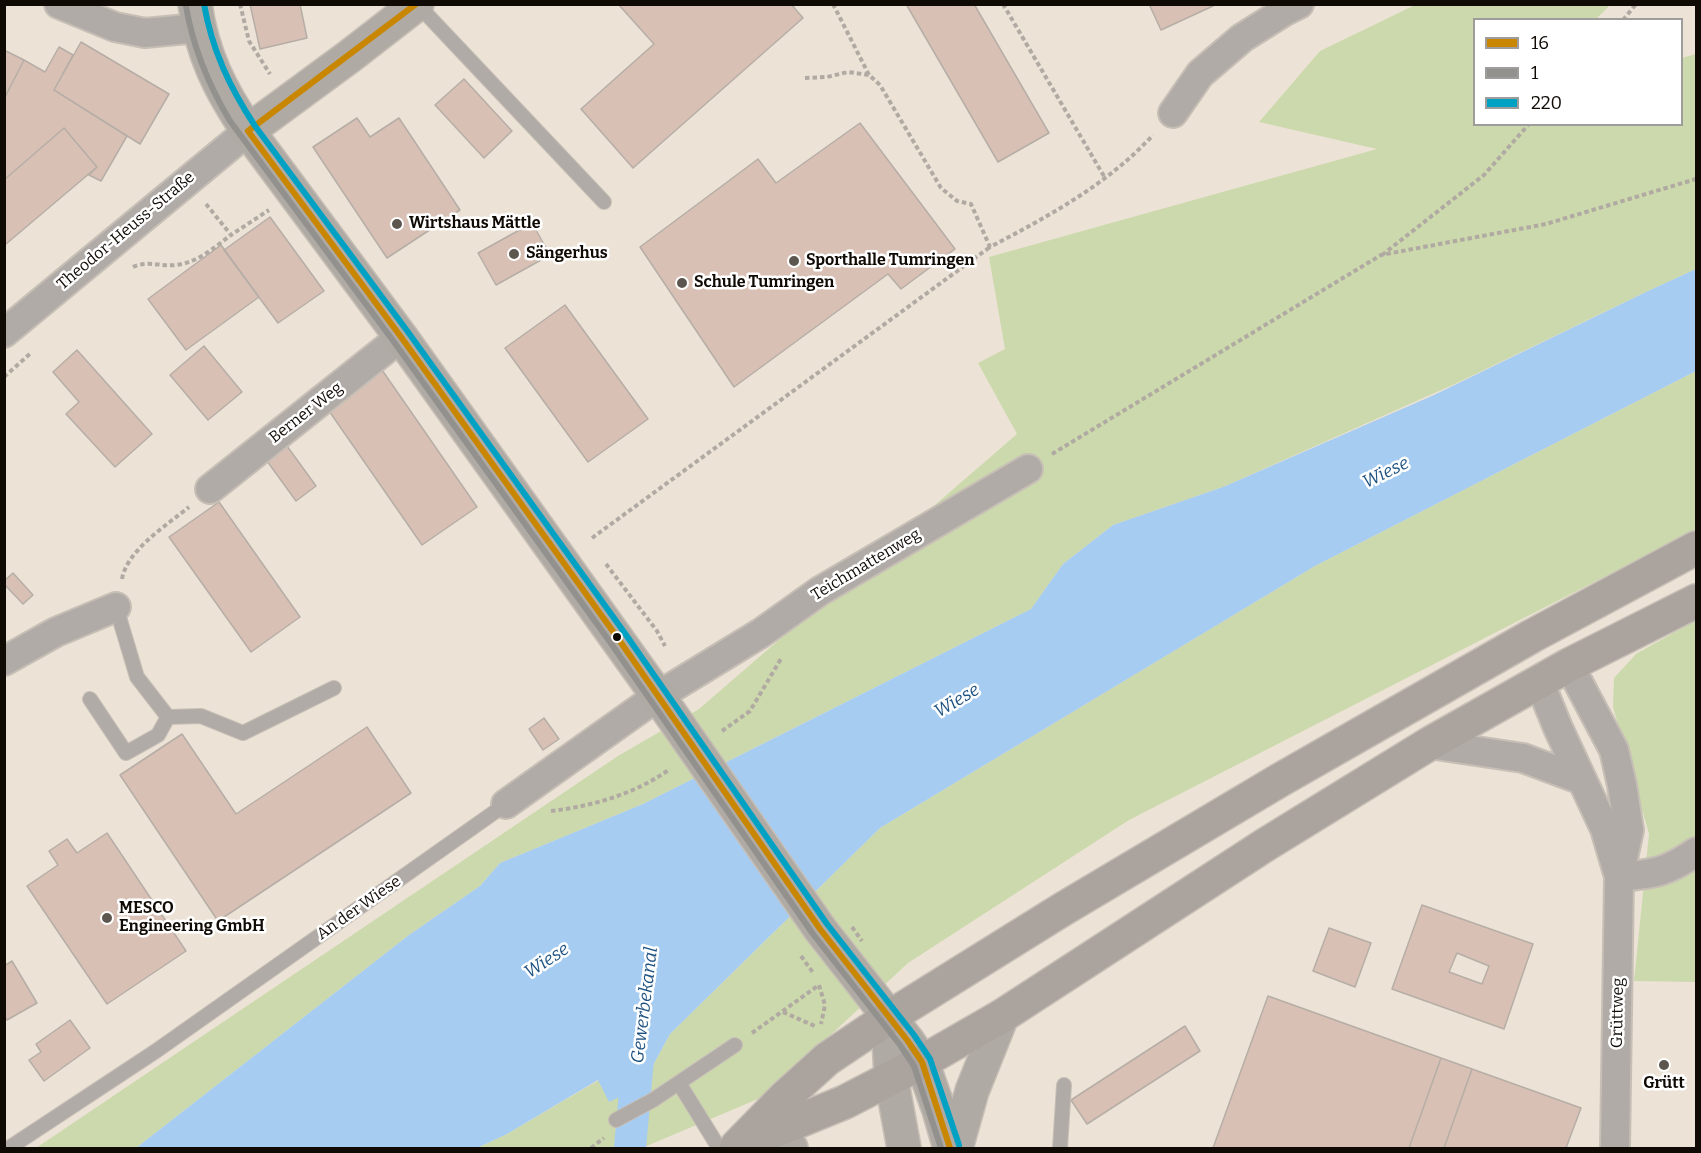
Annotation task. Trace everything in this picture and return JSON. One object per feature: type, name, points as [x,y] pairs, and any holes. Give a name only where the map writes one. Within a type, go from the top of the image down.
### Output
[{"type":"main road","points":[[736,1146],[827,1059],[888,1018],[1063,909],[1280,780],[1532,636],[1696,548]]},
{"type":"main road","points":[[736,1146],[845,1102],[922,1062],[1002,1016],[1265,845],[1429,744],[1539,681],[1696,601]]},
{"type":"main road","points":[[1532,636],[1569,665]]},
{"type":"main road","points":[[1532,636],[1539,681]]},
{"type":"street","points":[[59,4],[116,27],[145,33],[197,16],[210,65],[226,99],[248,131],[402,337],[664,704],[820,929],[922,1062],[950,1149]]},
{"type":"street","points":[[248,131],[417,4]]},
{"type":"street","points":[[1173,112],[1200,74],[1242,38],[1299,4]]},
{"type":"street","name":"Theodor-Heuss-Straße","points":[[4,333],[248,131]]},
{"type":"street","name":"Berner Weg","points":[[210,489],[402,337]]},
{"type":"street","name":"Teichmattenweg","points":[[707,667],[761,633],[820,591],[1028,469]]},
{"type":"street","points":[[4,662],[56,632],[116,607]]},
{"type":"street","name":"Grüttweg","points":[[1569,665],[1614,750],[1629,830],[1619,877],[1615,1149]]},
{"type":"street","name":"An der Wiese","points":[[506,804],[664,704],[707,667]]},
{"type":"street","name":"Grüttweg","points":[[1539,681],[1605,829],[1619,877]]},
{"type":"street","points":[[1429,744],[1523,758],[1582,780]]},
{"type":"street","points":[[1619,877],[1654,874],[1675,867],[1696,852]]},
{"type":"street","points":[[956,1149],[972,1091],[1002,1016]]},
{"type":"street","points":[[888,1018],[891,1077],[904,1149]]},
{"type":"street","points":[[736,1146],[790,1149]]},
{"type":"lane","points":[[417,4],[604,202]]},
{"type":"lane","points":[[116,607],[136,677],[168,717]]},
{"type":"lane","points":[[168,717],[201,716],[243,733],[334,688]]},
{"type":"lane","points":[[90,699],[126,753],[158,735],[168,717]]},
{"type":"lane","name":"An der Wiese","points":[[9,1149],[165,1044],[506,804]]},
{"type":"lane","points":[[616,1120],[653,1100],[735,1045]]},
{"type":"lane","points":[[679,1083],[736,1146]]},
{"type":"lane","points":[[1060,1149],[1064,1085]]},
{"type":"path","points":[[240,4],[249,41],[288,102]]},
{"type":"path","points":[[833,4],[869,75],[880,85],[941,188],[957,201],[971,204],[990,247]]},
{"type":"path","points":[[1003,4],[1105,178]]},
{"type":"path","points":[[1625,18],[1636,4]]},
{"type":"path","points":[[805,78],[827,78],[848,72],[869,75]]},
{"type":"path","points":[[592,538],[990,247],[1050,215],[1105,178],[1140,148],[1173,112]]},
{"type":"path","points":[[1028,469],[1381,255],[1484,175],[1527,126]]},
{"type":"path","points":[[1381,255],[1546,224],[1696,179]]},
{"type":"path","points":[[186,180],[231,236]]},
{"type":"path","points":[[124,272],[142,263],[175,265],[187,263],[206,253],[294,193]]},
{"type":"path","points":[[4,376],[39,346]]},
{"type":"path","points":[[116,607],[124,569],[132,555],[210,489]]},
{"type":"path","points":[[782,1011],[820,1029],[825,1005],[814,974]]},
{"type":"path","points":[[735,1045],[819,985]]},
{"type":"green space","points":[[1415,5],[1610,5],[1597,18],[1473,18],[1473,126],[1683,126],[1683,58],[1696,54],[1696,269],[1457,383],[1223,487],[1113,525],[1063,564],[1031,609],[643,804],[500,863],[480,886],[409,935],[136,1148],[36,1148],[618,756],[699,709],[1017,434],[978,363],[1005,349],[989,257],[1377,149],[1259,122],[1320,51]]},
{"type":"green space","points":[[1696,371],[1696,530],[1129,820],[908,963],[765,1096],[642,1148],[477,1148],[507,1134],[599,1080],[651,1069],[670,1034],[880,828],[1315,566]]},
{"type":"green space","points":[[1696,620],[1696,982],[1634,981],[1649,834],[1613,707],[1614,678],[1636,654]]},
{"type":"water","name":"Wiese","points":[[1696,269],[1696,371],[1315,566],[880,828],[670,1034],[651,1069],[651,1082],[609,1102],[598,1080],[507,1134],[477,1148],[136,1148],[409,935],[480,886],[500,863],[643,804],[1031,609],[1063,564],[1113,525],[1223,487],[1434,395]]},
{"type":"building","points":[[250,4],[300,4],[307,38],[260,49]]},
{"type":"building","points":[[618,4],[791,4],[803,18],[633,168],[581,109],[654,44]]},
{"type":"building","points":[[906,4],[974,4],[1049,133],[998,162]]},
{"type":"building","points":[[1149,4],[1213,4],[1213,6],[1161,30]]},
{"type":"building","points":[[81,42],[169,94],[140,144],[54,90]]},
{"type":"building","points":[[59,47],[73,55],[54,90],[127,136],[101,181],[89,175],[97,167],[64,128],[4,180],[4,99],[24,60],[45,72]]},
{"type":"building","points":[[4,50],[24,60],[4,99]]},
{"type":"building","points":[[464,79],[512,131],[484,158],[435,105]]},
{"type":"building","points":[[357,118],[370,137],[399,118],[460,210],[387,258],[313,147]]},
{"type":"building","name":"Sporthalle Tumringen","points":[[860,123],[955,249],[901,289],[888,274],[734,387],[640,247],[758,159],[776,183]]},
{"type":"building","points":[[64,128],[97,167],[6,244],[4,242],[4,180]]},
{"type":"building","points":[[270,217],[324,291],[278,323],[224,250]]},
{"type":"building","name":"Sängerhus","points":[[532,223],[550,255],[496,285],[478,253]]},
{"type":"building","points":[[221,245],[259,297],[186,350],[148,299]]},
{"type":"building","points":[[565,305],[648,419],[588,462],[505,348]]},
{"type":"building","points":[[204,346],[242,392],[208,420],[170,375]]},
{"type":"building","points":[[77,350],[152,434],[115,467],[66,414],[79,402],[53,372]]},
{"type":"building","points":[[382,370],[477,507],[422,545],[327,408]]},
{"type":"building","points":[[287,446],[316,486],[296,501],[267,461]]},
{"type":"building","points":[[219,502],[300,617],[251,652],[169,537]]},
{"type":"building","points":[[13,573],[33,595],[23,604],[4,584],[4,581]]},
{"type":"building","points":[[544,718],[559,739],[543,750],[529,729]]},
{"type":"building","points":[[367,727],[411,793],[218,921],[120,775],[182,734],[236,814]]},
{"type":"building","name":"MESCO Engineering GmbH","points":[[107,833],[186,951],[107,1004],[27,886],[58,865],[49,851],[67,839],[77,853]]},
{"type":"building","points":[[1422,905],[1533,944],[1504,1029],[1392,989]],"holes":[[[1457,953],[1489,966],[1482,984],[1449,972]]]},
{"type":"building","points":[[1329,928],[1371,943],[1355,987],[1313,971]]},
{"type":"building","points":[[12,961],[37,1003],[7,1020],[4,1016],[4,966]]},
{"type":"building","points":[[1268,996],[1441,1058],[1409,1148],[1213,1148]]},
{"type":"building","points":[[70,1020],[90,1048],[44,1081],[29,1060],[41,1052],[36,1044]]},
{"type":"building","points":[[1185,1026],[1200,1051],[1087,1124],[1071,1100]]},
{"type":"building","points":[[1441,1058],[1472,1069],[1444,1148],[1409,1148]]},
{"type":"building","points":[[1472,1069],[1581,1108],[1566,1148],[1444,1148]]},
{"type":"waterway","name":"Gewerbekanal","points":[[630,1148],[639,1047]]},
{"type":"transit line","name":"220","points":[[204,4],[207,21],[223,68],[255,126],[408,332],[624,632],[827,924],[914,1035],[930,1059],[959,1145]]},
{"type":"transit line","name":"16","points":[[248,131],[416,4]]},
{"type":"transit line","name":"1","points":[[186,6],[202,65],[230,121],[394,342],[610,642],[813,934],[900,1045],[914,1066],[941,1148]]},
{"type":"transit line","name":"16","points":[[248,131],[401,337],[617,637],[820,929],[907,1040],[922,1062],[950,1148]]},
{"type":"place","name":"Wirtshaus Mättle","points":[[397,224]]},
{"type":"place","name":"Sängerhus","points":[[514,254]]},
{"type":"place","name":"Sporthalle Tumringen","points":[[794,261]]},
{"type":"place","name":"Schule Tumringen","points":[[682,283]]},
{"type":"place","name":"MESCO Engineering GmbH","points":[[107,918]]},
{"type":"place","name":"Grütt","points":[[1664,1065]]}]
